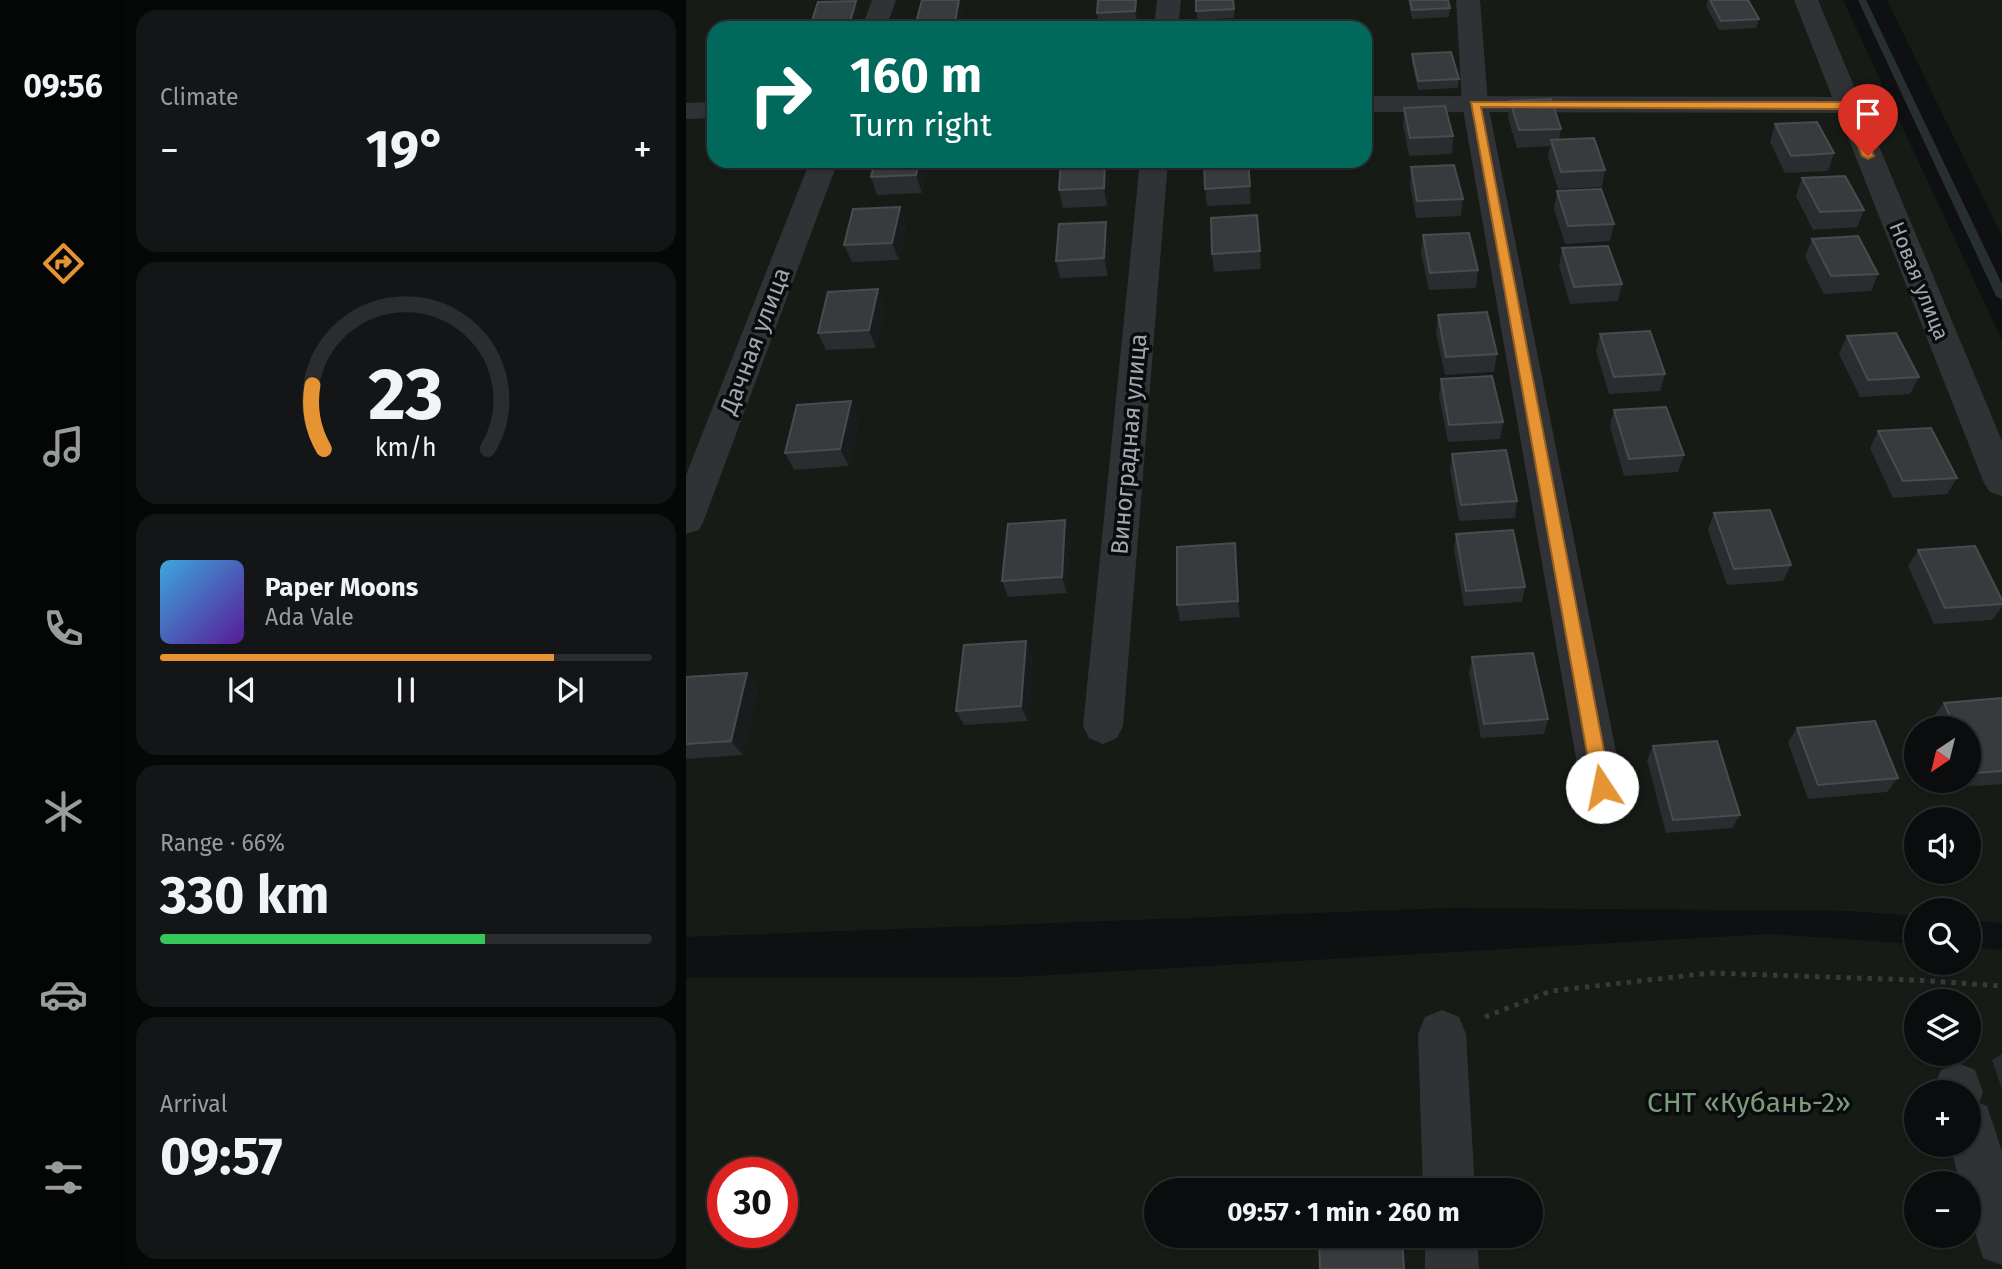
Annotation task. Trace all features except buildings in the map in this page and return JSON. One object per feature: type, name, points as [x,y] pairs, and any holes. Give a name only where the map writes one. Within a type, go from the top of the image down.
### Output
[{"type":"street","points":[[876,21],[884,0]]},
{"type":"street","points":[[1166,21],[1168,0]]},
{"type":"street","points":[[1468,0],[1475,104],[1602,787]]},
{"type":"street","name":"Новая улица","points":[[1806,0],[2002,483]]},
{"type":"street","points":[[1372,104],[1847,106]]},
{"type":"street","points":[[686,111],[707,110]]},
{"type":"street","name":"Дачная улица","points":[[686,520],[821,168]]},
{"type":"street","name":"Виноградная улица","points":[[1103,726],[1153,168]]},
{"type":"street","points":[[1442,1034],[1448,1178]]},
{"type":"street","points":[[1978,1157],[2002,1238]]},
{"type":"street","points":[[1451,1248],[1452,1269]]},
{"type":"path","points":[[1442,1034],[1551,991],[1710,973],[1915,979],[2002,985]]},
{"type":"green space","points":[[686,0],[1843,0],[2002,340],[2002,923],[1981,921],[1981,898],[1904,898],[1904,915],[1848,911],[1449,908],[686,937]]},
{"type":"green space","points":[[1887,0],[2002,0],[2002,236]]},
{"type":"green space","name":"СНТ «Кубань-2»","points":[[1769,934],[1904,943],[1904,975],[1981,975],[1981,948],[2002,950],[2002,1269],[686,1269],[686,978],[1015,977]]},
{"type":"waterway","points":[[1862,0],[2002,296]]},
{"type":"route","points":[[1602,787],[1475,104],[1847,106],[1868,156]]}]
